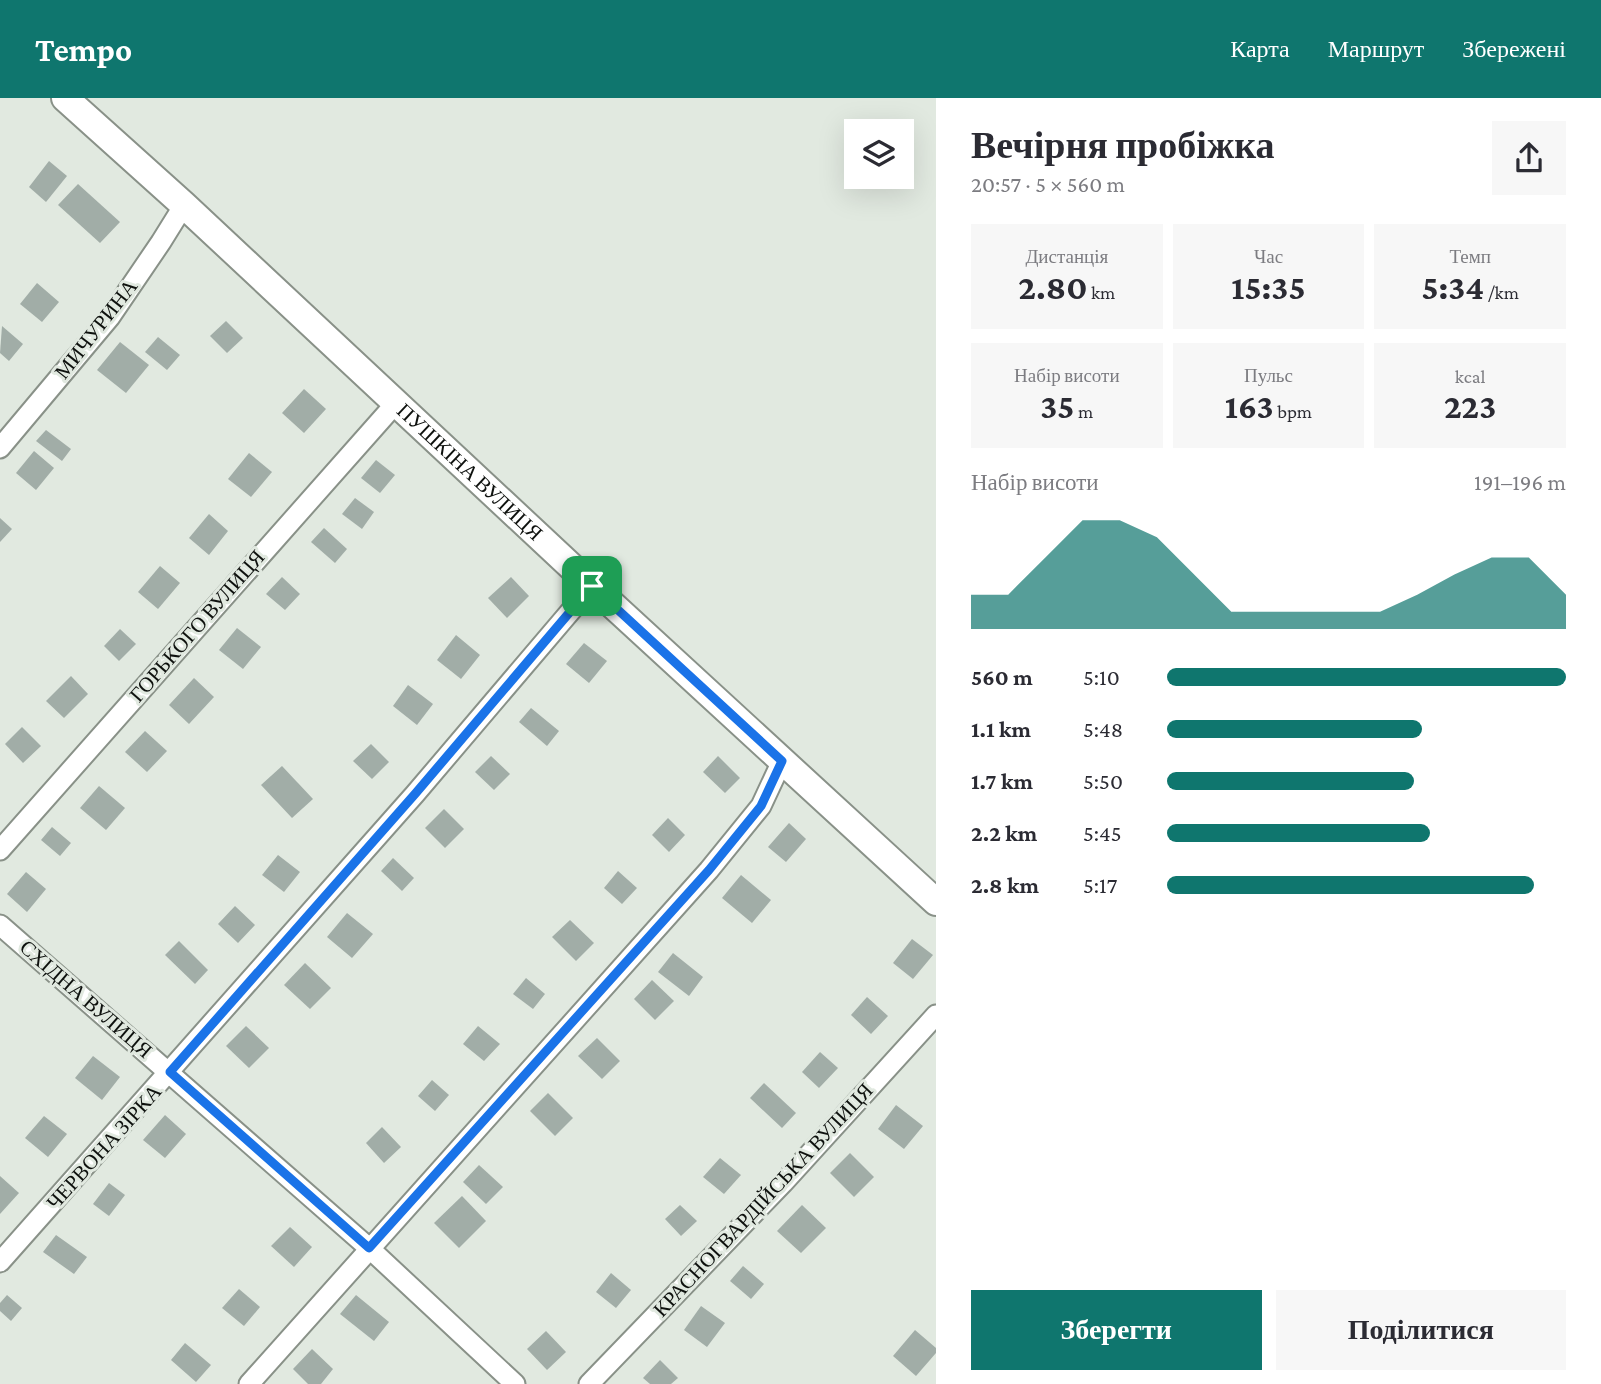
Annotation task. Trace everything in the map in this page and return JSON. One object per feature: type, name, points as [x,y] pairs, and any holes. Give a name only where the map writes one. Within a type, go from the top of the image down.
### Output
[{"type":"main road","name":"ПУШКІНА ВУЛИЦЯ","points":[[65,98],[936,902]]},
{"type":"street","name":"МИЧУРИНА","points":[[0,448],[110,317],[184,205]]},
{"type":"street","name":"ГОРЬКОГО ВУЛИЦЯ","points":[[0,850],[396,403]]},
{"type":"street","name":"ЧЕРВОНА ЗІРКА","points":[[0,1262],[415,794],[592,586]]},
{"type":"street","points":[[249,1384],[709,870],[761,806],[782,761]]},
{"type":"street","name":"СХІДНА ВУЛИЦЯ","points":[[0,925],[369,1248],[515,1384]]},
{"type":"street","name":"КРАСНОГВАРДІЙСЬКА ВУЛИЦЯ","points":[[589,1384],[783,1183],[936,1016]]},
{"type":"building","points":[[49,161],[67,176],[46,202],[29,187]]},
{"type":"building","points":[[78,184],[120,222],[100,243],[58,205]]},
{"type":"building","points":[[37,283],[59,302],[42,322],[20,304]]},
{"type":"building","points":[[226,321],[243,338],[227,353],[210,336]]},
{"type":"building","points":[[2,326],[23,344],[9,361],[0,353]]},
{"type":"building","points":[[158,337],[180,355],[167,370],[145,352]]},
{"type":"building","points":[[120,342],[149,365],[126,393],[97,370]]},
{"type":"building","points":[[304,389],[326,409],[304,433],[282,413]]},
{"type":"building","points":[[46,430],[71,449],[62,461],[36,441]]},
{"type":"building","points":[[34,451],[54,468],[36,490],[16,473]]},
{"type":"building","points":[[249,453],[272,472],[251,497],[228,479]]},
{"type":"building","points":[[376,460],[395,475],[380,493],[361,478]]},
{"type":"building","points":[[355,498],[374,512],[362,529],[342,514]]},
{"type":"building","points":[[209,514],[228,531],[209,555],[189,538]]},
{"type":"building","points":[[0,518],[12,529],[0,542]]},
{"type":"building","points":[[324,528],[347,549],[335,563],[311,542]]},
{"type":"building","points":[[160,566],[180,583],[158,609],[138,592]]},
{"type":"building","points":[[282,577],[300,594],[285,610],[266,594]]},
{"type":"building","points":[[511,577],[529,596],[507,618],[488,598]]},
{"type":"building","points":[[237,628],[261,647],[243,669],[219,650]]},
{"type":"building","points":[[120,629],[136,644],[119,661],[104,646]]},
{"type":"building","points":[[456,635],[480,655],[461,679],[437,660]]},
{"type":"building","points":[[584,643],[607,661],[589,683],[566,664]]},
{"type":"building","points":[[71,676],[88,694],[64,718],[46,701]]},
{"type":"building","points":[[194,678],[214,697],[189,724],[169,705]]},
{"type":"building","points":[[408,685],[433,704],[417,725],[393,706]]},
{"type":"building","points":[[531,708],[559,731],[547,746],[519,722]]},
{"type":"building","points":[[22,727],[41,746],[23,763],[5,744]]},
{"type":"building","points":[[145,731],[167,751],[147,772],[125,752]]},
{"type":"building","points":[[371,744],[389,762],[372,779],[353,761]]},
{"type":"building","points":[[491,756],[510,774],[494,790],[475,772]]},
{"type":"building","points":[[718,756],[740,778],[725,793],[703,772]]},
{"type":"building","points":[[282,766],[313,799],[292,818],[261,785]]},
{"type":"building","points":[[99,786],[125,808],[106,830],[80,808]]},
{"type":"building","points":[[444,809],[464,829],[445,848],[425,828]]},
{"type":"building","points":[[668,818],[685,835],[669,852],[652,835]]},
{"type":"building","points":[[789,823],[806,839],[786,862],[768,847]]},
{"type":"building","points":[[52,827],[71,843],[60,856],[41,840]]},
{"type":"building","points":[[278,855],[300,872],[284,892],[262,875]]},
{"type":"building","points":[[393,858],[414,878],[402,891],[381,871]]},
{"type":"building","points":[[618,871],[637,888],[622,904],[604,888]]},
{"type":"building","points":[[26,872],[46,889],[27,912],[7,894]]},
{"type":"building","points":[[741,875],[771,900],[752,923],[722,898]]},
{"type":"building","points":[[235,906],[255,925],[238,943],[218,924]]},
{"type":"building","points":[[347,913],[373,934],[352,958],[327,937]]},
{"type":"building","points":[[570,920],[594,943],[576,961],[552,937]]},
{"type":"building","points":[[912,939],[933,955],[913,979],[893,963]]},
{"type":"building","points":[[179,941],[208,970],[195,984],[165,955]]},
{"type":"building","points":[[673,953],[703,977],[689,996],[658,972]]},
{"type":"building","points":[[305,963],[331,988],[310,1009],[284,985]]},
{"type":"building","points":[[526,978],[545,994],[533,1009],[513,994]]},
{"type":"building","points":[[652,980],[674,1001],[655,1020],[634,999]]},
{"type":"building","points":[[867,997],[888,1016],[871,1034],[851,1015]]},
{"type":"building","points":[[246,1026],[269,1048],[249,1068],[226,1046]]},
{"type":"building","points":[[478,1026],[500,1044],[484,1061],[463,1044]]},
{"type":"building","points":[[597,1038],[620,1061],[602,1079],[578,1056]]},
{"type":"building","points":[[820,1052],[838,1068],[819,1088],[802,1072]]},
{"type":"building","points":[[93,1056],[120,1077],[102,1100],[75,1078]]},
{"type":"building","points":[[432,1080],[449,1095],[435,1111],[418,1096]]},
{"type":"building","points":[[764,1083],[796,1113],[782,1128],[750,1098]]},
{"type":"building","points":[[548,1093],[573,1118],[555,1136],[530,1111]]},
{"type":"building","points":[[896,1105],[923,1126],[904,1149],[878,1129]]},
{"type":"building","points":[[165,1115],[186,1134],[165,1158],[143,1140]]},
{"type":"building","points":[[44,1116],[67,1134],[48,1157],[25,1138]]},
{"type":"building","points":[[382,1127],[401,1147],[384,1163],[366,1143]]},
{"type":"building","points":[[850,1153],[874,1177],[854,1197],[830,1173]]},
{"type":"building","points":[[720,1158],[741,1175],[724,1194],[703,1177]]},
{"type":"building","points":[[479,1165],[503,1187],[486,1204],[463,1182]]},
{"type":"building","points":[[0,1176],[19,1193],[0,1214]]},
{"type":"building","points":[[109,1183],[125,1195],[109,1216],[93,1204]]},
{"type":"building","points":[[462,1196],[486,1221],[459,1248],[434,1223]]},
{"type":"building","points":[[680,1205],[697,1221],[681,1236],[665,1219]]},
{"type":"building","points":[[802,1205],[826,1228],[801,1253],[777,1231]]},
{"type":"building","points":[[290,1227],[312,1247],[294,1267],[271,1246]]},
{"type":"building","points":[[56,1235],[87,1257],[74,1274],[43,1252]]},
{"type":"building","points":[[743,1266],[764,1284],[751,1299],[730,1281]]},
{"type":"building","points":[[611,1273],[631,1290],[616,1308],[596,1292]]},
{"type":"building","points":[[239,1289],[260,1307],[244,1326],[222,1308]]},
{"type":"building","points":[[7,1295],[22,1308],[11,1321],[0,1311],[0,1303]]},
{"type":"building","points":[[356,1295],[389,1322],[374,1341],[340,1314]]},
{"type":"building","points":[[701,1306],[725,1323],[707,1347],[684,1330]]},
{"type":"building","points":[[915,1330],[936,1348],[936,1353],[916,1376],[893,1356]]},
{"type":"building","points":[[546,1331],[566,1352],[547,1370],[527,1349]]},
{"type":"building","points":[[185,1343],[211,1365],[196,1382],[171,1360]]},
{"type":"building","points":[[312,1349],[333,1369],[321,1384],[308,1384],[293,1369]]},
{"type":"building","points":[[660,1360],[678,1378],[671,1384],[650,1384],[643,1378]]},
{"type":"route","points":[[592,586],[782,761],[761,806],[709,870],[369,1248],[170,1072],[415,794],[592,586]]}]
